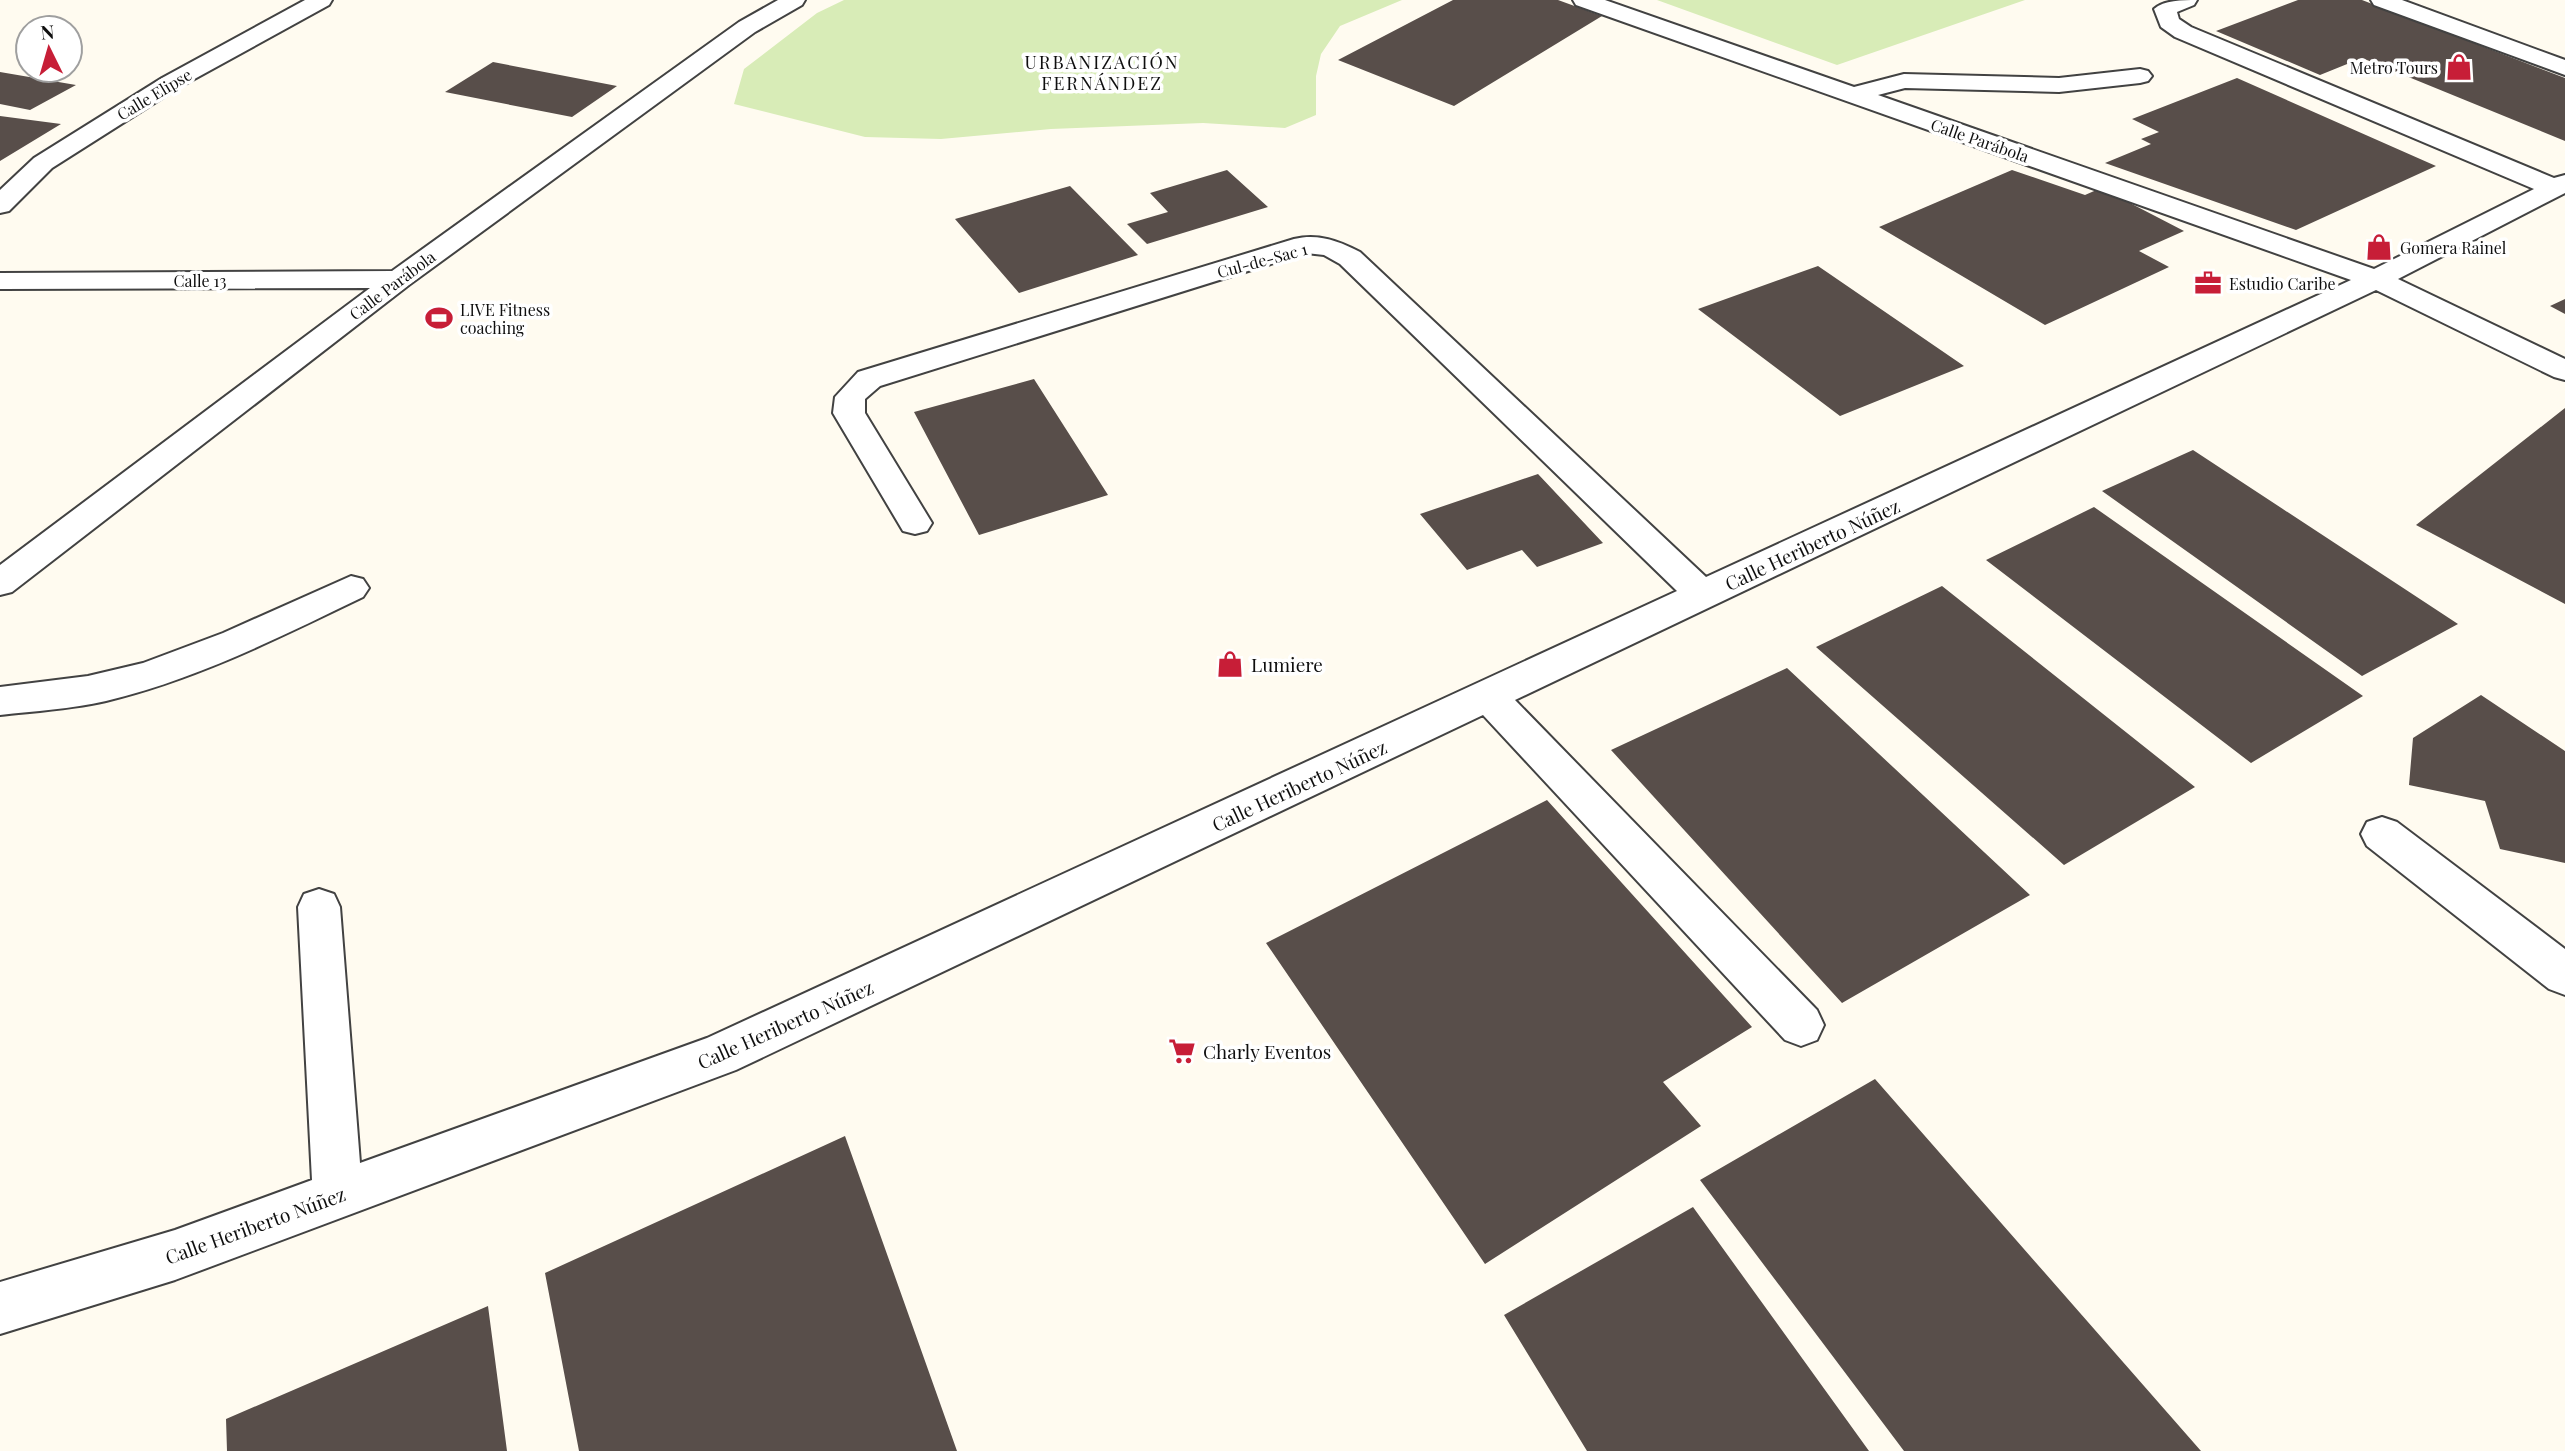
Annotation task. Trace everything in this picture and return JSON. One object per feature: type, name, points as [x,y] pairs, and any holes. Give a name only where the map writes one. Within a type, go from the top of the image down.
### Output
[{"type":"street","name":"Calle Elipse","points":[[0,205],[43,163],[170,83],[321,0]]},
{"type":"street","name":"Calle Parábola","points":[[0,583],[399,279],[747,27],[794,0]]},
{"type":"street","name":"Calle Parábola","points":[[1584,0],[2376,279],[2565,371]]},
{"type":"street","points":[[2186,0],[2165,9],[2169,22],[2183,32],[2560,185]]},
{"type":"street","points":[[2382,0],[2565,68]]},
{"type":"street","points":[[1852,95],[1904,81],[2059,85],[2140,76]]},
{"type":"street","name":"Calle Heriberto Núñez","points":[[0,1308],[175,1255],[720,1055],[2376,279],[2560,185]]},
{"type":"street","name":"Cul-de-Sac 1","points":[[915,523],[849,413],[850,397],[869,379],[1304,246],[1330,247],[1350,258],[1703,595]]},
{"type":"street","name":"Calle 13","points":[[0,281],[399,279]]},
{"type":"street","points":[[0,702],[96,689],[140,678],[239,641],[351,588]]},
{"type":"street","points":[[1488,696],[1801,1026]]},
{"type":"street","points":[[2382,834],[2565,975]]},
{"type":"street","points":[[318,906],[338,1196]]},
{"type":"green space","points":[[844,0],[1402,0],[1340,26],[1321,54],[1316,76],[1316,115],[1285,128],[1203,123],[1051,129],[941,139],[865,137],[734,104],[744,69],[817,13]]},
{"type":"green space","points":[[1657,0],[2025,0],[1837,65]]},
{"type":"building","points":[[1453,0],[1558,0],[1602,16],[1454,106],[1338,60]]},
{"type":"building","name":"Metro Tours","points":[[2298,0],[2362,0],[2565,78],[2565,141],[2362,58],[2320,75],[2216,31]]},
{"type":"building","points":[[493,62],[617,86],[572,117],[445,92]]},
{"type":"building","points":[[0,72],[14,74],[14,84],[76,85],[30,110],[0,104]]},
{"type":"building","points":[[2237,78],[2436,166],[2296,230],[2105,163],[2151,144],[2141,139],[2159,132],[2132,119]]},
{"type":"building","points":[[0,116],[61,124],[0,161]]},
{"type":"building","points":[[1227,170],[1268,207],[1147,244],[1127,224],[1168,212],[1150,193]]},
{"type":"building","points":[[2012,170],[2085,195],[2101,188],[2184,231],[2139,251],[2169,267],[2045,325],[1879,227]]},
{"type":"building","points":[[1070,186],[1138,255],[1019,293],[955,219]]},
{"type":"building","points":[[1818,266],[1964,366],[1840,416],[1698,309]]},
{"type":"building","points":[[2565,299],[2565,314],[2550,306]]},
{"type":"building","points":[[1034,379],[1108,495],[979,535],[914,412]]},
{"type":"building","points":[[2565,408],[2565,604],[2416,525]]},
{"type":"building","points":[[2193,450],[2458,624],[2362,676],[2102,491]]},
{"type":"building","points":[[1538,474],[1603,543],[1537,567],[1522,550],[1467,570],[1420,514]]},
{"type":"building","points":[[2094,507],[2363,696],[2251,763],[1986,560]]},
{"type":"building","points":[[1942,586],[2195,787],[2064,865],[1816,647]]},
{"type":"building","points":[[1787,668],[2030,895],[1842,1003],[1611,750]]},
{"type":"building","points":[[2481,695],[2565,751],[2565,863],[2500,849],[2485,801],[2409,785],[2413,738]]},
{"type":"building","points":[[1547,800],[1752,1027],[1663,1082],[1701,1126],[1485,1264],[1266,943]]},
{"type":"building","points":[[1875,1079],[2201,1451],[1904,1451],[1700,1180]]},
{"type":"building","points":[[845,1136],[957,1451],[579,1451],[545,1273]]},
{"type":"building","points":[[1693,1207],[1869,1451],[1587,1451],[1504,1315]]},
{"type":"building","points":[[488,1306],[507,1451],[227,1451],[226,1419]]},
{"type":"place","name":"Metro Tours","points":[[2459,67]]},
{"type":"place","name":"Gomera Rainel","points":[[2379,247]]},
{"type":"place","name":"Estudio Caribe","points":[[2208,283]]},
{"type":"place","name":"LIVE Fitness coaching","points":[[439,318]]},
{"type":"place","name":"Lumiere","points":[[1230,664]]},
{"type":"place","name":"Charly Eventos","points":[[1182,1051]]},
{"type":"district","name":"URBANIZACIÓN FERNÁNDEZ","points":[[1102,72]]}]
